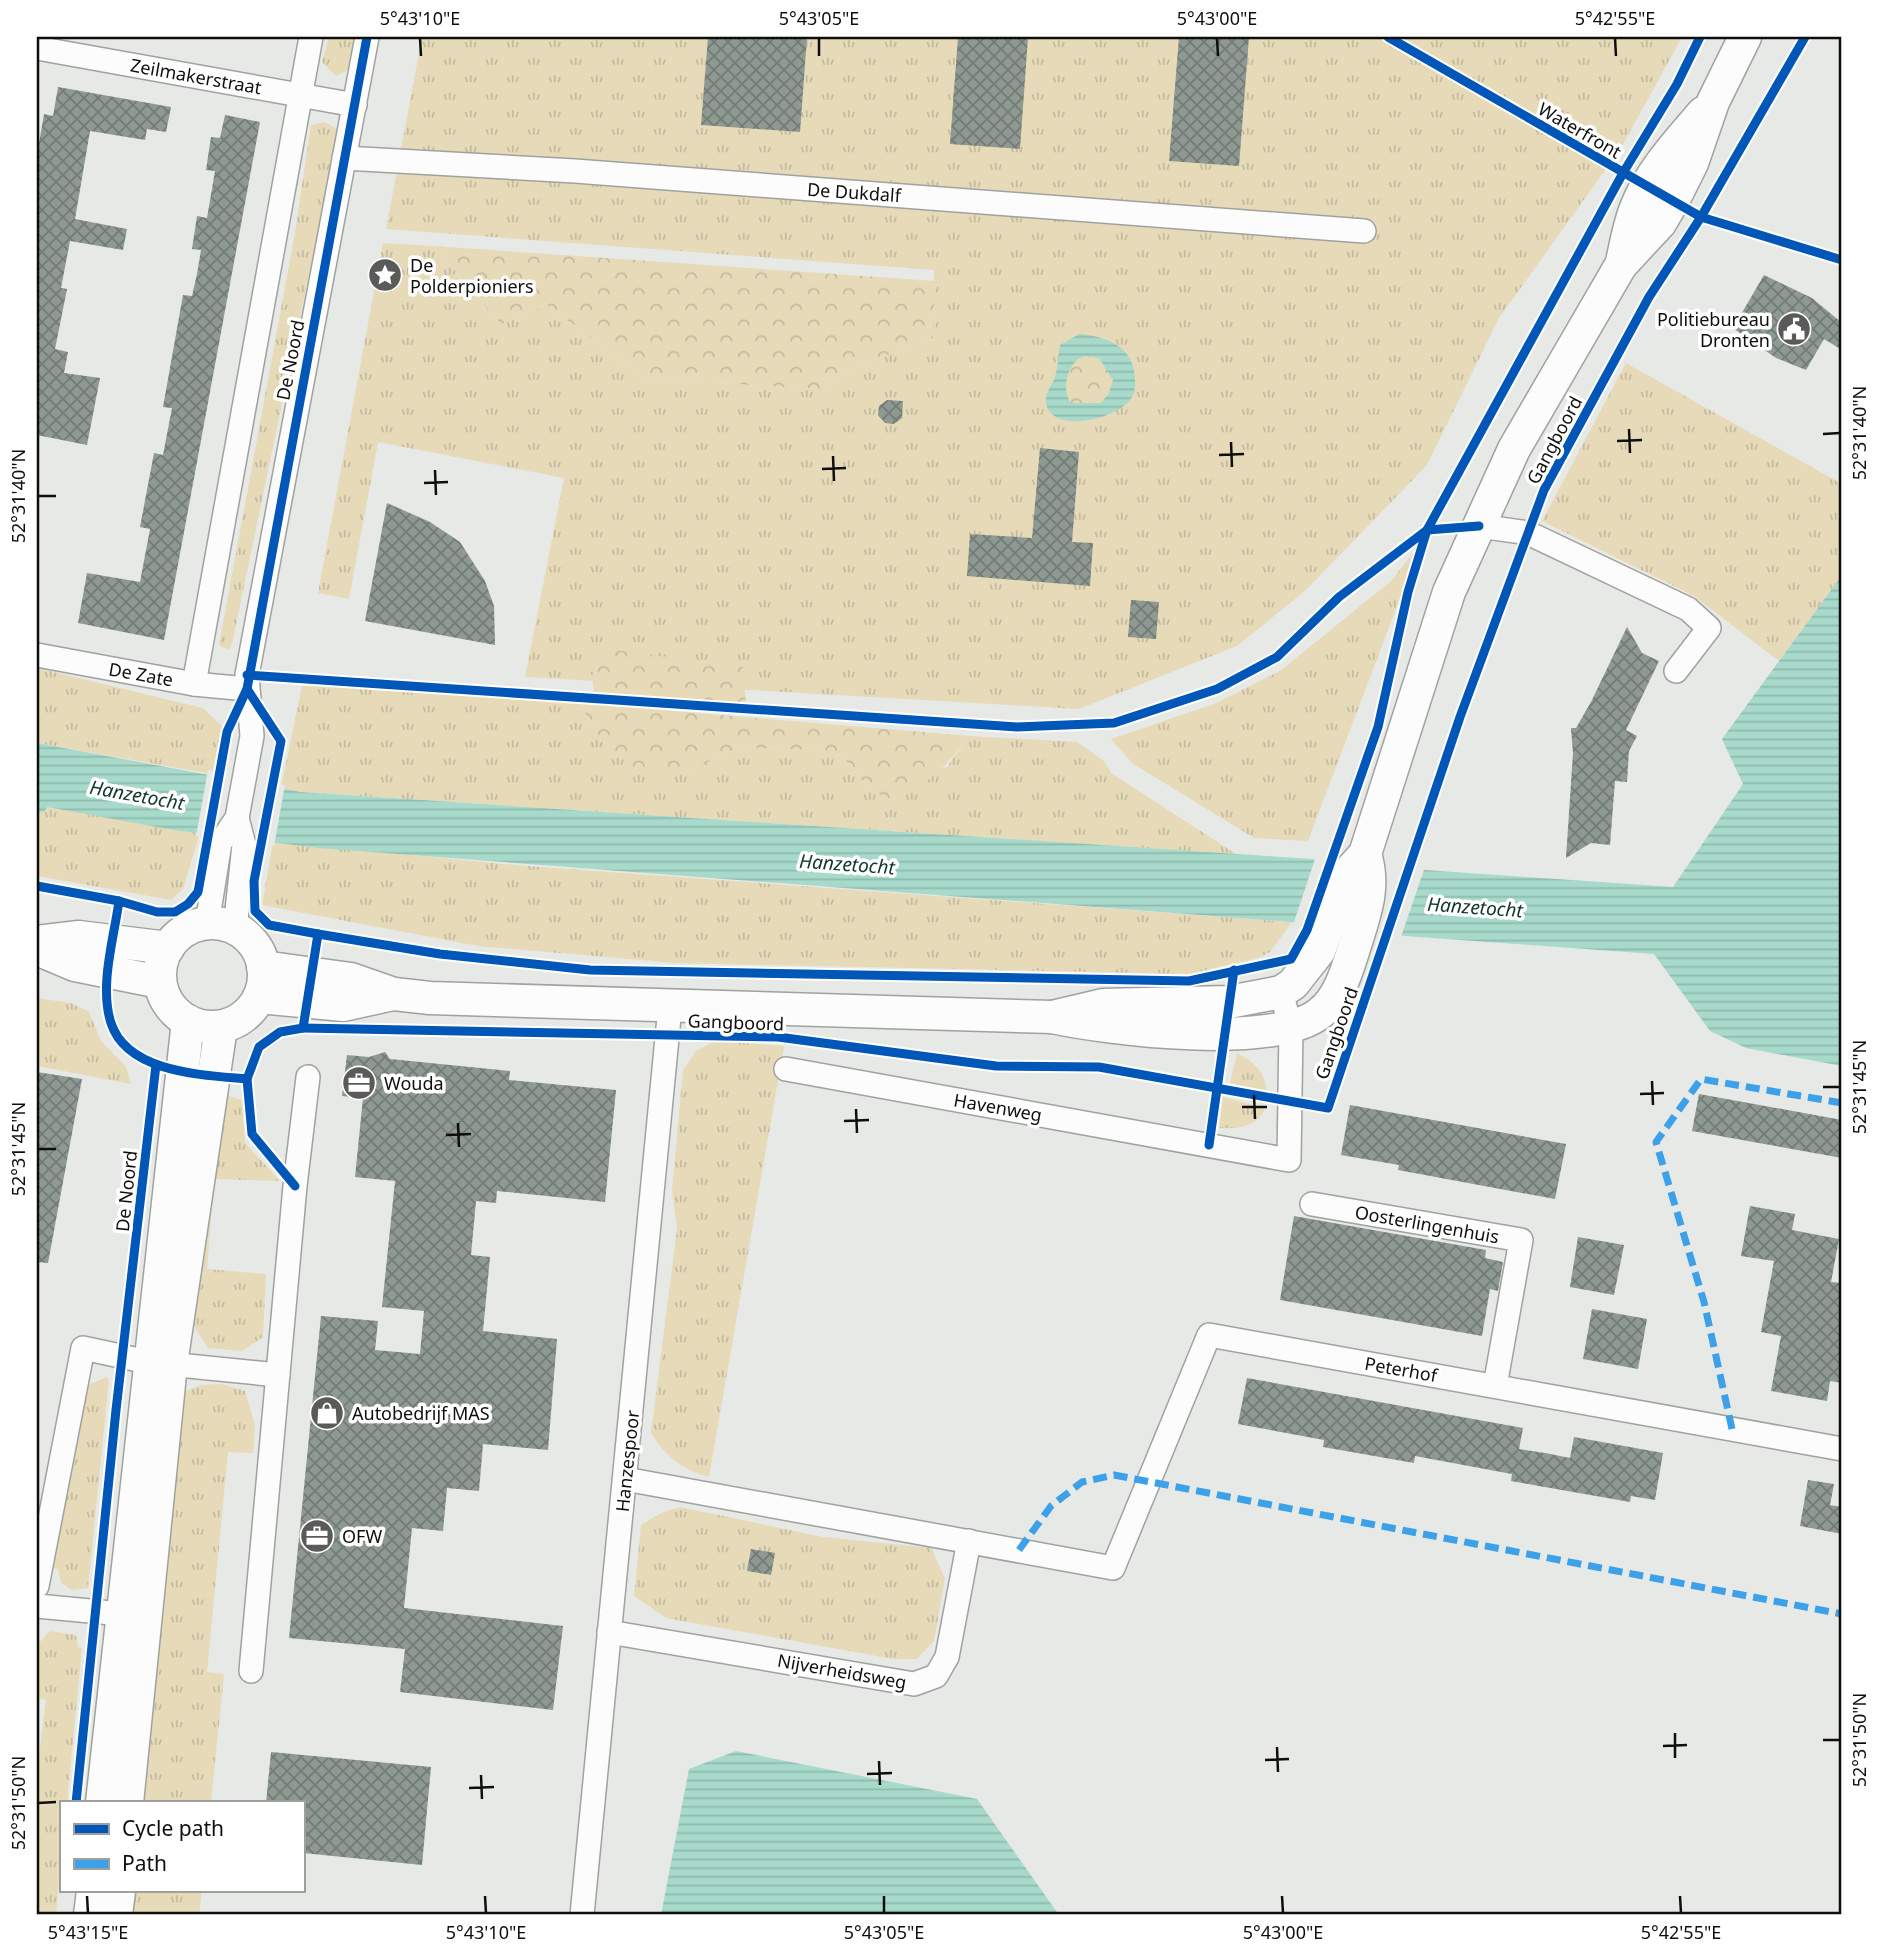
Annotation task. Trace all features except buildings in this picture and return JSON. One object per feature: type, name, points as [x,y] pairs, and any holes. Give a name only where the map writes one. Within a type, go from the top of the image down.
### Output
[{"type":"main road","name":"Gangboord","points":[[1052,1017],[1103,1005],[1229,1002],[1282,992],[1311,963],[1347,874],[1365,854],[1449,592],[1514,449],[1621,265],[1660,223],[1673,201],[1692,163],[1713,102],[1745,37]]},
{"type":"main road","name":"Gangboord","points":[[261,982],[343,1005],[394,994],[670,1007],[1052,1017],[1112,1028],[1225,1033],[1272,1032],[1291,1028],[1324,1011],[1345,976],[1359,934],[1372,877],[1365,854]]},
{"type":"main road","points":[[223,911],[258,951],[261,982],[244,1016],[221,1027],[188,1021],[170,1004],[160,982],[161,964],[167,948],[191,928],[223,911]]},
{"type":"main road","points":[[37,942],[79,937],[167,948]]},
{"type":"main road","points":[[37,949],[75,964],[160,982]]},
{"type":"main road","points":[[127,1801],[188,1021]]},
{"type":"main road","points":[[102,1801],[122,1614],[160,1363],[221,1027]]},
{"type":"main road","points":[[90,1915],[93,1892]]},
{"type":"main road","points":[[116,1915],[119,1892]]},
{"type":"street","name":"De Noord","points":[[194,684],[311,37]]},
{"type":"street","name":"De Noord","points":[[223,911],[220,843],[237,818],[253,736],[247,689],[367,37]]},
{"type":"street","name":"Zeilmakerstraat","points":[[37,48],[355,104]]},
{"type":"street","name":"De Dukdalf","points":[[344,158],[617,174],[1364,231]]},
{"type":"street","points":[[1479,526],[1528,533],[1688,609],[1709,628],[1676,671]]},
{"type":"street","name":"De Zate","points":[[37,655],[194,684],[247,689]]},
{"type":"street","name":"Havenweg","points":[[786,1069],[1289,1160],[1291,1028],[1282,992]]},
{"type":"street","name":"Hanzespoor","points":[[582,1915],[670,1007]]},
{"type":"street","points":[[251,1671],[295,1186],[308,1077]]},
{"type":"street","name":"Oosterlingenhuis","points":[[1312,1204],[1521,1240],[1495,1386]]},
{"type":"street","name":"Peterhof","points":[[969,1541],[1113,1568],[1209,1335],[1842,1448]]},
{"type":"street","points":[[37,1586],[83,1348],[160,1363],[278,1374]]},
{"type":"street","points":[[625,1479],[969,1541]]},
{"type":"street","name":"Nijverheidsweg","points":[[609,1632],[915,1684],[936,1676],[947,1657],[969,1541]]},
{"type":"street","points":[[37,1606],[122,1614]]},
{"type":"green space","points":[[329,37],[355,37],[350,69],[336,76],[322,62]]},
{"type":"green space","points":[[422,37],[1682,37],[1621,148],[1499,318],[1427,465],[1305,591],[1237,646],[1079,709],[525,677],[564,478],[378,442],[349,599],[318,593],[383,243],[434,246],[501,324],[547,305],[646,379],[819,389],[863,364],[933,338],[934,270],[386,229]]},
{"type":"green space","points":[[324,122],[339,130],[229,650],[219,645],[295,233],[311,125]]},
{"type":"green space","points":[[434,246],[935,281],[933,338],[863,364],[819,389],[646,379],[547,305],[501,324]]},
{"type":"green space","points":[[1086,356],[1099,358],[1113,379],[1109,393],[1101,403],[1071,403],[1067,390],[1068,375],[1074,363]]},
{"type":"green space","points":[[1626,363],[1842,484],[1842,575],[1779,661],[1694,596],[1542,521]]},
{"type":"green space","points":[[1421,543],[1308,841],[1254,838],[1132,763],[1111,739],[1214,704],[1280,671],[1391,581]]},
{"type":"green space","points":[[616,650],[743,667],[746,704],[594,692],[592,675],[601,662]]},
{"type":"green space","points":[[37,668],[203,708],[222,726],[212,774],[37,743]]},
{"type":"green space","points":[[302,686],[405,689],[579,703],[599,736],[690,770],[742,747],[831,751],[847,762],[868,788],[947,767],[969,736],[1077,742],[1104,761],[1111,773],[1236,854],[301,792],[281,788]]},
{"type":"green space","points":[[579,703],[969,736],[934,775],[913,789],[888,799],[868,788],[847,762],[831,751],[742,747],[690,770],[665,773],[633,767],[599,736]]},
{"type":"green space","points":[[46,807],[200,833],[183,889],[171,900],[37,876],[37,812],[44,812]]},
{"type":"green space","points":[[273,842],[527,866],[1292,922],[1270,952],[1258,958],[1188,974],[675,963],[478,946],[262,905]]},
{"type":"green space","points":[[37,998],[71,1003],[89,1012],[101,1041],[126,1067],[131,1084],[37,1066]]},
{"type":"green space","points":[[715,1041],[784,1046],[709,1477],[675,1461],[651,1433],[677,1229],[672,1190],[683,1070],[696,1051]]},
{"type":"green space","points":[[1237,1053],[1258,1068],[1267,1092],[1230,1083]]},
{"type":"green space","points":[[218,1093],[242,1100],[245,1143],[280,1181],[214,1179],[207,1269],[266,1274],[263,1337],[242,1351],[208,1348],[194,1326]]},
{"type":"green space","points":[[1223,1097],[1265,1108],[1258,1119],[1246,1126],[1219,1128]]},
{"type":"green space","points":[[106,1377],[109,1379],[88,1588],[72,1590],[61,1583],[58,1569],[53,1568],[79,1404],[86,1386]]},
{"type":"green space","points":[[222,1384],[245,1391],[255,1425],[253,1453],[228,1452],[207,1672],[224,1674],[211,1801],[142,1801],[181,1393],[201,1385]]},
{"type":"green space","points":[[680,1507],[823,1537],[931,1548],[945,1578],[934,1641],[917,1659],[893,1659],[666,1618],[634,1596],[641,1525],[661,1513]]},
{"type":"green space","points":[[50,1631],[76,1635],[78,1647],[82,1648],[67,1801],[60,1801],[60,1869],[56,1915],[37,1915],[37,1772],[46,1700],[37,1698],[37,1641],[41,1641]]},
{"type":"green space","points":[[134,1892],[202,1892],[199,1915],[132,1915]]},
{"type":"water","points":[[1079,334],[1100,337],[1118,345],[1125,351],[1134,369],[1135,388],[1130,400],[1112,413],[1085,421],[1060,419],[1051,413],[1046,399],[1056,373],[1060,345]],"holes":[[[1086,356],[1099,358],[1113,380],[1109,393],[1101,403],[1071,403],[1066,390],[1070,369],[1074,363]]]},
{"type":"water","name":"Hanzetocht","points":[[1842,575],[1842,1066],[1746,1048],[1710,1031],[1654,954],[1405,936],[1292,922],[318,848],[173,830],[47,807],[44,812],[37,812],[37,743],[301,792],[1389,864],[1425,870],[1673,887],[1743,784],[1722,739]]},
{"type":"water","points":[[736,1751],[977,1799],[1059,1915],[661,1915],[689,1769]]},
{"type":"pier","points":[[208,770],[285,785],[274,846],[196,836]]},
{"type":"pier","points":[[1316,856],[1389,861],[1425,867],[1401,937],[1293,925]]},
{"type":"marked path","points":[[1732,1429],[1704,1302],[1656,1142],[1701,1079],[1842,1103]]},
{"type":"marked path","points":[[1019,1550],[1051,1506],[1082,1482],[1114,1475],[1842,1614]]},
{"type":"cycle path","points":[[37,886],[119,901],[157,912],[175,912],[188,904],[198,892],[227,732],[247,689],[367,37]]},
{"type":"cycle path","name":"Waterfront","points":[[1388,37],[1701,217],[1842,260]]},
{"type":"cycle path","name":"Waterfront","points":[[318,934],[440,954],[590,970],[1189,981],[1291,959],[1307,930],[1378,727],[1408,592],[1427,530],[1623,173],[1677,84],[1700,37]]},
{"type":"cycle path","points":[[303,1028],[778,1037],[996,1066],[1099,1067],[1328,1108],[1460,717],[1544,490],[1649,297],[1701,217],[1805,37]]},
{"type":"cycle path","points":[[247,675],[1017,727],[1114,723],[1217,689],[1277,657],[1339,597],[1427,530],[1479,526]]},
{"type":"cycle path","points":[[247,689],[281,741],[254,881],[255,911],[269,925],[318,934],[303,1028],[280,1032],[259,1047],[247,1079],[252,1134],[295,1186]]},
{"type":"cycle path","points":[[119,901],[106,994],[111,1023],[120,1040],[149,1062],[168,1068],[209,1076],[247,1079]]},
{"type":"cycle path","points":[[1209,1145],[1234,970]]},
{"type":"cycle path","points":[[76,1801],[116,1410],[156,1065]]},
{"type":"place","name":"De Polderpioniers","points":[[385,275]]},
{"type":"place","name":"Politiebureau Dronten","points":[[1794,329]]},
{"type":"place","name":"Wouda","points":[[359,1083]]},
{"type":"place","name":"Autobedrijf MAS","points":[[327,1413]]},
{"type":"place","name":"OFW","points":[[317,1536]]}]
